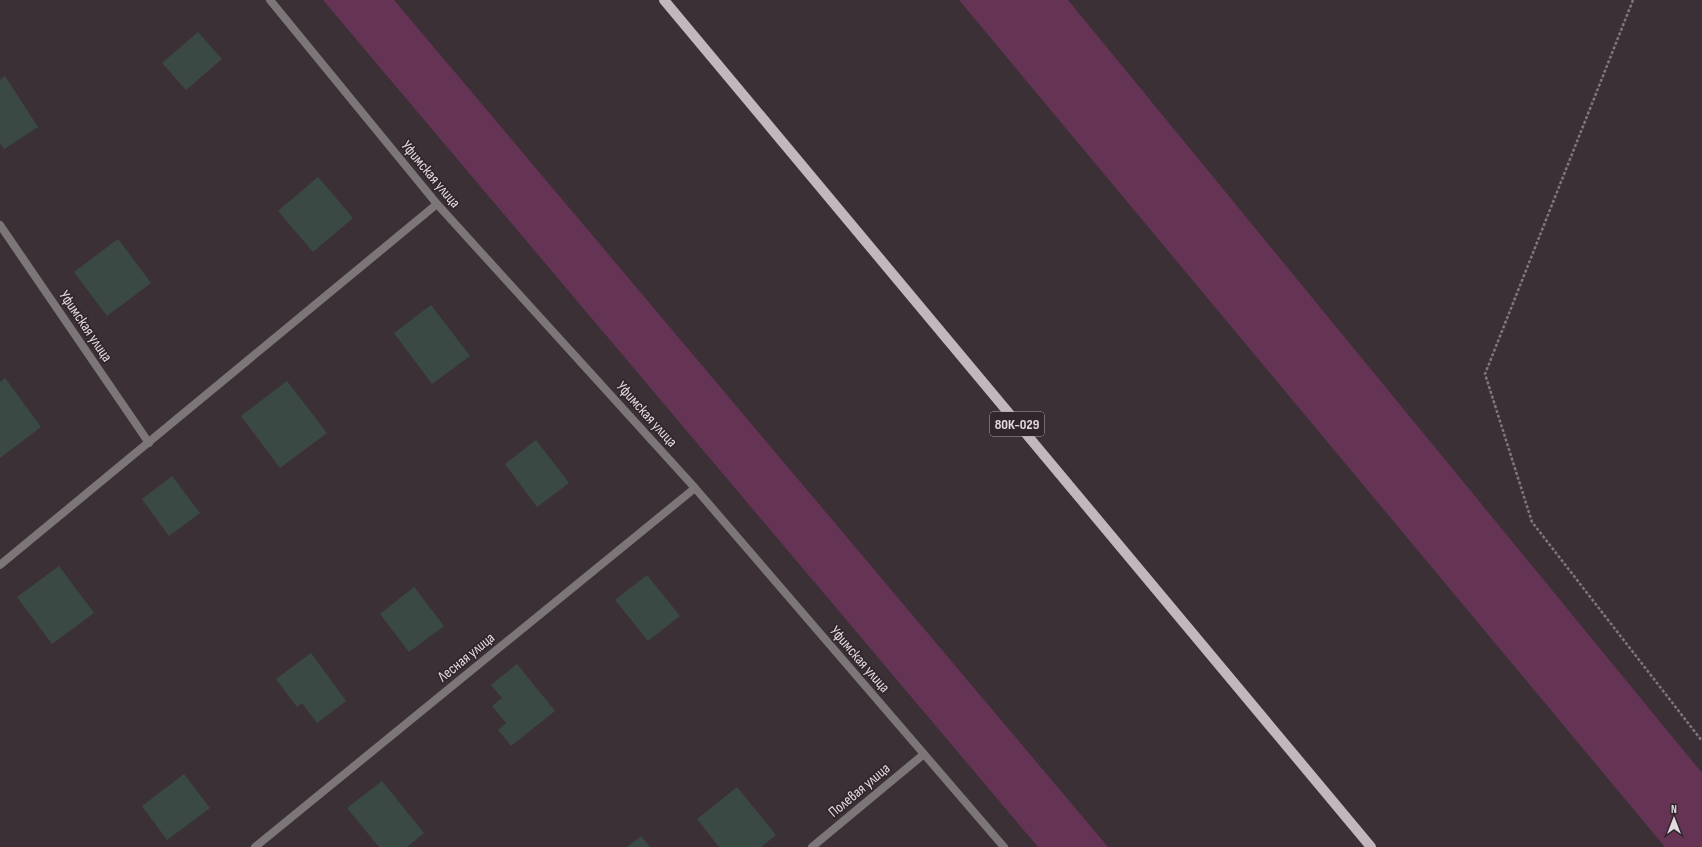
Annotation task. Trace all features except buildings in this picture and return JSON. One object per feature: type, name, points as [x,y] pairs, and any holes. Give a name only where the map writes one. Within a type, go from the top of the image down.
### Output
[{"type":"main road","name":"80К-029","points":[[664,0],[1371,847]]},
{"type":"street","name":"Уфимская улица","points":[[270,0],[437,204],[695,488],[1004,847]]},
{"type":"street","points":[[0,565],[437,204]]},
{"type":"street","name":"Уфимская улица","points":[[0,225],[149,443]]},
{"type":"street","name":"Лесная улица","points":[[255,847],[695,488]]},
{"type":"street","name":"Полевая улица","points":[[812,847],[924,754]]},
{"type":"path","points":[[1633,0],[1485,374],[1532,522],[1702,741]]},
{"type":"shaded area","points":[[323,0],[394,0],[1108,847],[1038,847]]},
{"type":"shaded area","points":[[959,0],[1068,0],[1702,773],[1702,847],[1665,847]]}]
